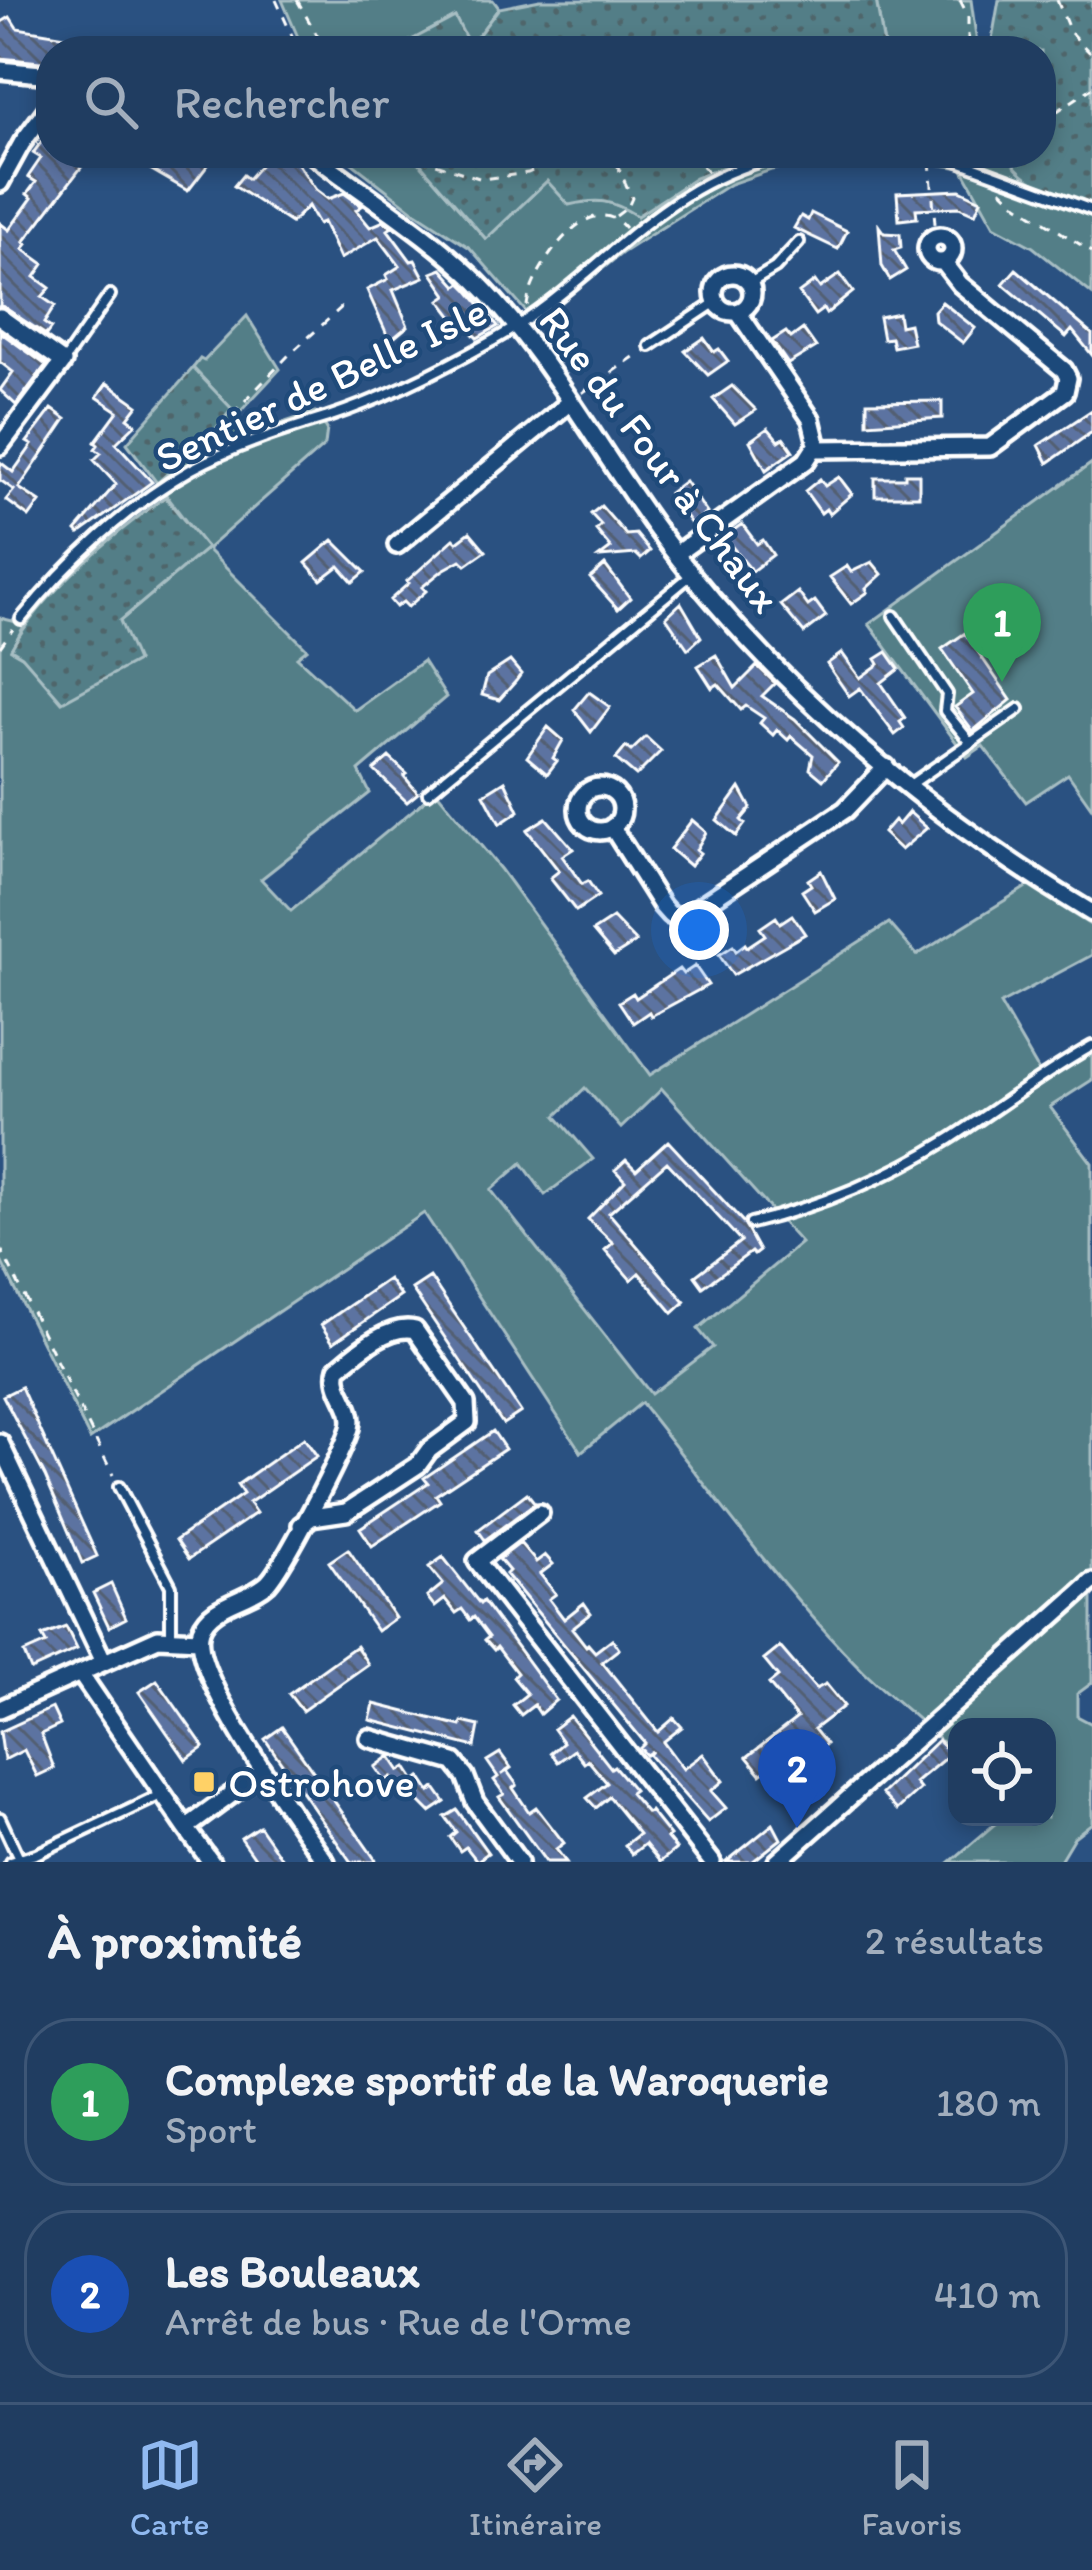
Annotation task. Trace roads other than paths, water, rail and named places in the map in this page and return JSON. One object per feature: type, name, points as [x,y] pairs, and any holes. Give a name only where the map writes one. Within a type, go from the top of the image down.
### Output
[{"type":"street","points":[[0,70],[36,74]]},
{"type":"street","points":[[1,181],[36,124]]},
{"type":"street","name":"Rue du Four à Chaux","points":[[330,168],[463,270],[520,323],[569,403],[676,554],[780,671],[908,785],[1005,857],[1092,913]]},
{"type":"street","points":[[816,449],[990,447],[1065,392],[1068,378],[1064,370],[960,284],[943,262],[951,256],[952,246],[946,238],[936,236]]},
{"type":"street","points":[[676,554],[816,449],[811,419],[738,312],[724,310],[716,302],[714,289],[724,276],[739,275],[750,283],[752,299],[738,312]]},
{"type":"street","points":[[0,317],[63,362],[0,446]]},
{"type":"street","points":[[398,544],[569,403]]},
{"type":"street","points":[[612,827],[662,906],[684,917],[845,810],[886,767]]},
{"type":"street","points":[[302,1525],[312,1517],[346,1512],[421,1462],[429,1450],[467,1422],[466,1403],[415,1330],[394,1331],[335,1372],[349,1408],[350,1426],[302,1525],[269,1581],[208,1618],[199,1640],[204,1660],[262,1772],[326,1862]]},
{"type":"street","points":[[0,1443],[104,1662]]},
{"type":"street","points":[[540,1513],[477,1561],[712,1862]]},
{"type":"street","points":[[777,1862],[1092,1582]]},
{"type":"street","points":[[0,1709],[158,1638],[199,1640]]},
{"type":"street","points":[[80,1673],[211,1862]]},
{"type":"street","points":[[369,1738],[454,1762],[475,1802],[519,1862]]},
{"type":"street","points":[[186,1828],[262,1772]]},
{"type":"lane","name":"Sentier de Belle Isle","points":[[21,619],[100,538],[187,472],[401,389],[520,323],[673,201],[738,168]]},
{"type":"lane","points":[[975,168],[1092,211]]},
{"type":"lane","points":[[750,283],[775,268],[799,242]]},
{"type":"lane","points":[[63,362],[110,295]]},
{"type":"lane","points":[[650,346],[716,302]]},
{"type":"lane","points":[[428,793],[693,574]]},
{"type":"lane","points":[[894,616],[946,694],[945,711],[971,742]]},
{"type":"lane","points":[[908,785],[1019,709]]},
{"type":"lane","points":[[751,1223],[802,1209],[929,1150],[1092,1046]]},
{"type":"lane","points":[[119,1487],[171,1586],[172,1636]]},
{"type":"lane","points":[[0,1818],[14,1861],[162,1794]]},
{"type":"place","name":"Complexe sportif de la Waroquerie","points":[[1002,682]]},
{"type":"place","name":"Ostrohove","points":[[204,1782]]},
{"type":"place","name":"Les Bouleaux","points":[[797,1828]]}]
